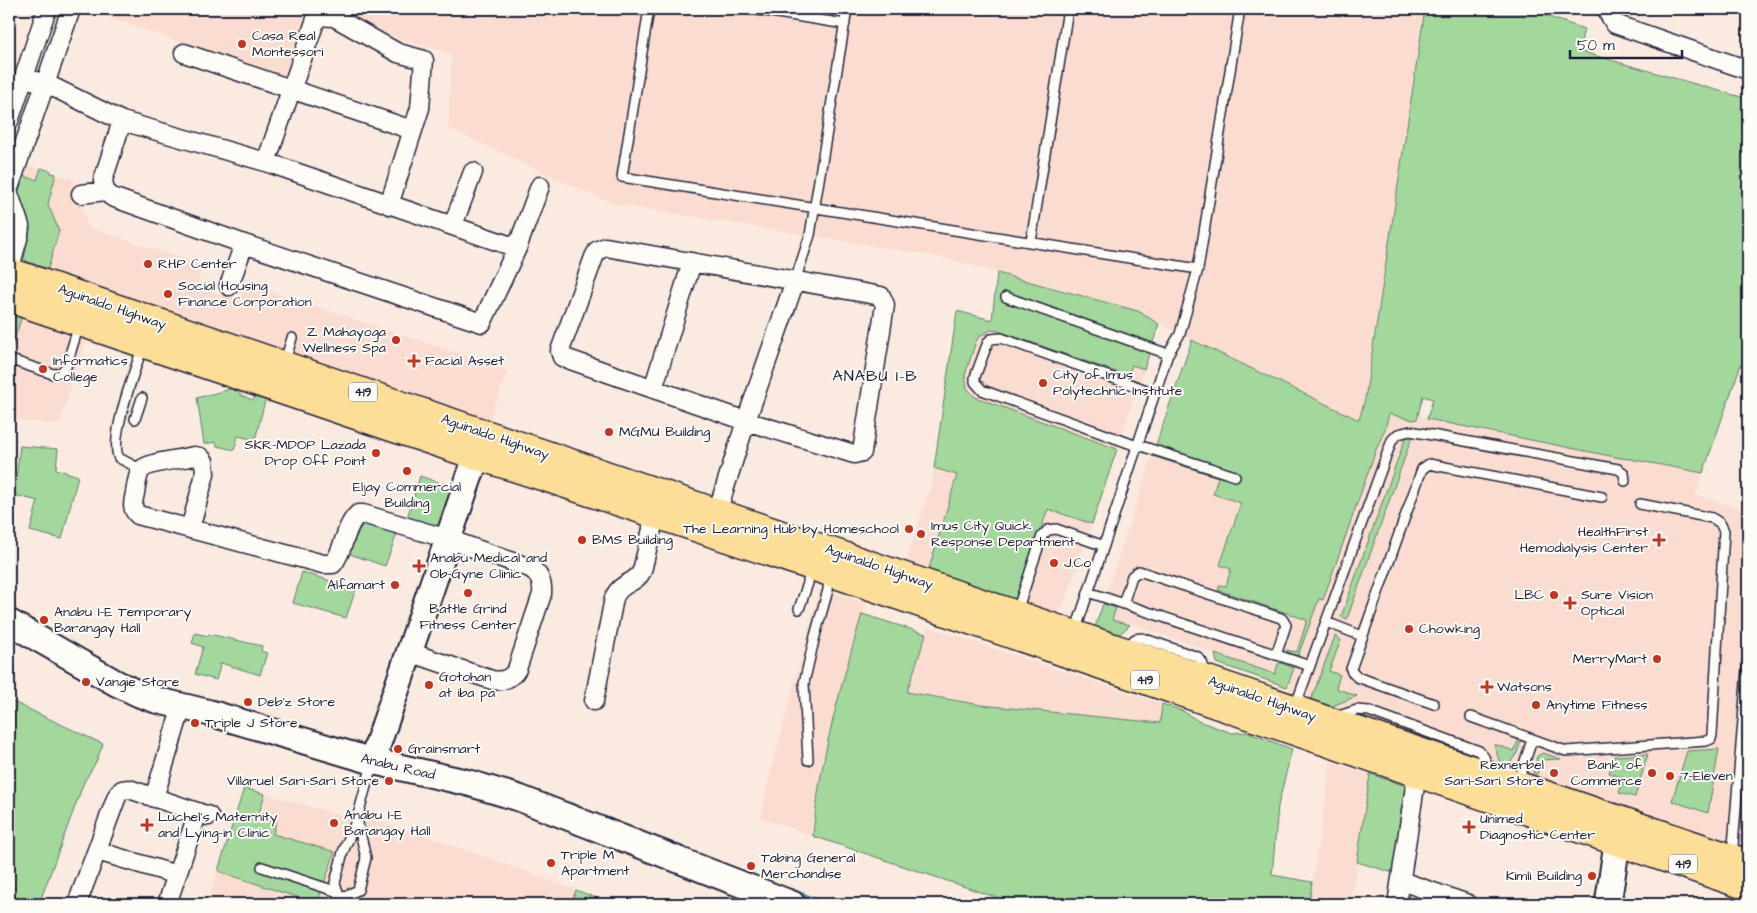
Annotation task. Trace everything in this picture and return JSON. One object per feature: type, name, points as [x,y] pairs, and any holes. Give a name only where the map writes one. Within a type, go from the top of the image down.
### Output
[{"type":"highway","name":"Aguinaldo Highway","points":[[9,271],[283,365],[481,445]]},
{"type":"highway","name":"Aguinaldo Highway","points":[[9,298],[80,322],[152,350],[551,467],[825,563],[1290,719],[1327,721],[1504,780],[1748,886]]},
{"type":"highway","name":"Aguinaldo Highway","points":[[551,467],[652,513],[714,523]]},
{"type":"highway","name":"Aguinaldo Highway","points":[[825,563],[1016,614],[1207,680],[1290,719],[1414,772],[1619,831],[1739,861]]},
{"type":"street","points":[[10,111],[24,77],[47,9]]},
{"type":"street","points":[[9,271],[20,235],[20,226],[10,185],[71,9]]},
{"type":"street","points":[[1606,9],[1615,24],[1748,70]]},
{"type":"street","points":[[266,162],[317,16],[334,17],[398,53],[424,60],[420,108],[389,205]]},
{"type":"street","points":[[184,53],[412,130]]},
{"type":"street","points":[[24,77],[44,84],[122,121],[266,162],[517,248]]},
{"type":"street","points":[[122,121],[103,180],[105,191],[112,197],[244,244],[482,323],[517,248],[540,186]]},
{"type":"street","points":[[453,225],[473,172]]},
{"type":"street","points":[[81,194],[105,191]]},
{"type":"street","points":[[228,286],[244,244]]},
{"type":"street","points":[[611,247],[692,262],[884,298],[885,302],[863,450],[860,454],[854,454],[746,421],[565,359],[560,355],[594,257],[601,248],[611,247]]},
{"type":"street","points":[[653,389],[692,262]]},
{"type":"street","points":[[714,523],[746,421],[795,281]]},
{"type":"street","points":[[372,761],[481,445]]},
{"type":"street","points":[[190,529],[205,474],[204,461],[200,457],[194,456],[150,465],[142,470],[139,474],[133,503],[135,512],[143,517],[328,565],[333,564],[337,559],[350,522],[358,514],[369,515],[448,539],[530,568],[540,578],[542,594],[518,669],[512,676],[496,681],[409,652]]},
{"type":"street","points":[[594,700],[614,598],[621,587],[634,581],[642,571],[652,528],[652,513]]},
{"type":"street","name":"Anabu Road","points":[[9,622],[128,690],[156,700],[210,713],[372,761],[471,784],[531,802],[792,904]]},
{"type":"street","points":[[154,798],[182,706]]},
{"type":"street","points":[[1397,904],[1415,786],[1414,772]]},
{"type":"street","points":[[77,904],[119,792],[130,789],[203,814],[167,904]]},
{"type":"street","points":[[1608,904],[1619,831]]},
{"type":"street","points":[[97,851],[177,875]]},
{"type":"street","points":[[1401,881],[1468,904]]},
{"type":"lane","points":[[649,9],[622,177],[1198,269]]},
{"type":"lane","points":[[751,9],[845,24]]},
{"type":"lane","points":[[795,281],[810,235],[847,9]]},
{"type":"lane","points":[[1031,242],[1068,9]]},
{"type":"lane","points":[[1074,634],[1168,354],[1180,334],[1198,269],[1240,9]]},
{"type":"lane","points":[[1006,297],[1168,354]]},
{"type":"lane","points":[[14,361],[53,374],[61,373],[66,367],[80,322]]},
{"type":"lane","points":[[283,365],[292,338]]},
{"type":"lane","points":[[1155,394],[1001,338],[991,338],[988,342],[975,377],[975,382],[982,390],[1138,446],[1235,476]]},
{"type":"lane","points":[[142,470],[119,458],[116,450],[122,413],[152,350]]},
{"type":"lane","points":[[135,419],[142,398]]},
{"type":"lane","points":[[1290,719],[1392,440],[1402,432],[1410,431],[1618,469],[1624,473],[1625,480]]},
{"type":"lane","points":[[1434,704],[1354,675],[1351,669],[1420,473],[1425,466],[1434,465],[1602,497]]},
{"type":"lane","points":[[1471,717],[1558,749],[1574,751],[1706,741],[1712,737],[1724,531],[1720,523],[1712,518],[1640,504]]},
{"type":"lane","points":[[1016,614],[1042,536],[1048,530],[1056,529],[1104,546]]},
{"type":"lane","points":[[799,609],[808,583],[825,563]]},
{"type":"lane","points":[[808,760],[804,683],[828,590],[825,563]]},
{"type":"lane","points":[[1123,604],[1133,574],[1138,571],[1281,618],[1286,622],[1286,629],[1276,655]]},
{"type":"lane","points":[[1088,592],[1310,666]]},
{"type":"lane","points":[[1326,622],[1362,636]]},
{"type":"lane","points":[[1739,861],[1733,846],[1738,774],[1745,732],[1748,657]]},
{"type":"lane","points":[[1504,780],[1532,740]]},
{"type":"lane","points":[[340,900],[335,883],[343,852],[357,819],[372,761]]},
{"type":"lane","points":[[1738,774],[1748,777]]},
{"type":"lane","points":[[340,900],[358,890],[366,858],[357,819]]},
{"type":"lane","points":[[262,867],[340,900]]},
{"type":"shaded area","name":"Casa Real Montessori","points":[[84,9],[311,9],[286,78]]},
{"type":"shaded area","points":[[331,9],[1425,9],[1365,399],[1359,420],[1180,334],[1138,311],[941,257],[615,204],[448,128],[452,54],[400,39]]},
{"type":"shaded area","points":[[9,159],[75,180],[80,205],[88,226],[91,228],[201,265],[198,289],[240,299],[245,279],[266,285],[266,290],[479,360],[507,371],[489,422],[9,256]]},
{"type":"shaded area","name":"Informatics College","points":[[9,311],[87,337],[59,425],[9,419]]},
{"type":"shaded area","name":"City of Imus Polytechnic Institute","points":[[957,311],[1146,363],[1115,454],[945,393]]},
{"type":"shaded area","points":[[1392,409],[1450,424],[1703,473],[1696,495],[1748,511],[1747,849],[1289,692],[1290,688],[1217,663],[1215,653],[1178,640],[1131,624],[1116,637],[1095,627],[1152,456],[1218,477],[1241,503],[1220,565],[1323,599]]},
{"type":"shaded area","points":[[934,468],[957,475],[928,572],[905,565],[932,483]]},
{"type":"shaded area","name":"J.Co","points":[[1048,509],[1092,524],[1063,607],[1053,614],[1015,602]]},
{"type":"shaded area","points":[[820,588],[866,603],[842,684],[815,802],[813,836],[761,818],[767,785]]},
{"type":"shaded area","points":[[929,627],[1162,704],[1160,723],[981,705],[907,692]]},
{"type":"shaded area","points":[[1331,762],[1370,774],[1351,901],[1350,904],[1309,904]]},
{"type":"shaded area","points":[[244,788],[348,817],[368,819],[412,831],[611,904],[207,904]]},
{"type":"green space","points":[[1425,9],[1526,9],[1584,29],[1579,51],[1748,99],[1748,344],[1703,473],[1427,419],[1433,399],[1423,396],[1417,419],[1413,420],[1389,414],[1323,600],[1319,599],[1298,656],[1286,650],[1297,652],[1307,620],[1218,590],[1220,585],[1226,586],[1231,569],[1220,565],[1241,503],[1213,494],[1218,477],[1152,456],[1192,340],[1359,420],[1365,399]]},
{"type":"green space","points":[[41,168],[56,174],[48,204],[59,231],[48,269],[24,259],[30,228],[17,190],[20,175],[37,180]]},
{"type":"green space","points":[[997,273],[1138,311],[1159,324],[1144,369],[1132,365],[1128,376],[998,331],[991,330],[980,336],[976,341],[965,375],[967,388],[975,397],[1117,449],[1092,524],[1048,509],[1015,602],[928,572],[957,475],[934,468],[957,311],[992,320]]},
{"type":"green space","points":[[19,315],[22,316],[9,356],[9,321]]},
{"type":"green space","points":[[230,389],[240,392],[240,395],[253,400],[256,394],[266,397],[255,440],[238,436],[234,450],[217,446],[216,442],[204,444],[197,398]]},
{"type":"green space","points":[[1410,436],[1412,437],[1347,619],[1341,617],[1405,439]]},
{"type":"green space","points":[[20,446],[58,449],[56,469],[78,476],[62,539],[30,531],[38,501],[14,495]]},
{"type":"green space","points":[[420,476],[455,488],[440,528],[407,518]]},
{"type":"green space","points":[[360,522],[398,531],[385,566],[347,553]]},
{"type":"green space","points":[[302,572],[356,589],[346,618],[293,603]]},
{"type":"green space","points":[[1103,604],[1116,608],[1112,620],[1130,625],[1116,637],[1095,627]]},
{"type":"green space","points":[[862,614],[926,634],[907,692],[981,705],[1160,723],[1162,704],[1183,711],[1198,721],[1232,733],[1246,732],[1292,749],[1278,806],[1272,875],[1312,882],[1309,904],[1016,904],[813,836],[820,780],[826,752],[839,696]]},
{"type":"green space","points":[[195,633],[208,636],[209,634],[262,646],[261,651],[267,653],[260,675],[221,663],[216,680],[195,674],[203,647],[192,643]]},
{"type":"green space","points":[[1335,636],[1341,640],[1329,671],[1340,675],[1336,688],[1357,696],[1330,707],[1311,700]]},
{"type":"green space","points":[[1215,654],[1275,674],[1278,664],[1281,663],[1294,668],[1287,687],[1217,663]]},
{"type":"green space","points":[[9,700],[103,744],[96,762],[84,782],[39,904],[9,904]]},
{"type":"green space","points":[[1519,738],[1521,741],[1517,753],[1508,766],[1500,764],[1494,744],[1514,751]]},
{"type":"green space","points":[[1719,749],[1708,813],[1672,801],[1687,751]]},
{"type":"green space","points":[[1543,753],[1561,759],[1541,760],[1537,774],[1533,773],[1537,756]]},
{"type":"green space","points":[[1648,754],[1635,797],[1619,793],[1624,778],[1609,773],[1614,756]]},
{"type":"green space","points":[[1370,774],[1409,787],[1397,874],[1357,862]]},
{"type":"green space","points":[[244,788],[265,794],[259,813],[277,819],[273,834],[335,852],[317,904],[218,871]]},
{"type":"green space","points":[[576,890],[611,904],[571,904]]},
{"type":"waterway","points":[[566,803],[578,807]]},
{"type":"waterway","points":[[589,812],[683,848]]},
{"type":"waterway","points":[[791,890],[821,902]]},
{"type":"place","name":"Casa Real Montessori","points":[[242,44]]},
{"type":"place","name":"RHP Center","points":[[148,264]]},
{"type":"place","name":"Social Housing Finance Corporation","points":[[168,294]]},
{"type":"place","name":"Z Mahayoga Wellness Spa","points":[[396,340]]},
{"type":"place","name":"Facial Asset","points":[[414,361]]},
{"type":"place","name":"Informatics College","points":[[43,369]]},
{"type":"place","name":"City of Imus Polytechnic Institute","points":[[1043,383]]},
{"type":"place","name":"MGMU Building","points":[[609,432]]},
{"type":"place","name":"SKR-MDOP Lazada Drop Off Point","points":[[376,453]]},
{"type":"place","name":"Eljay Commercial Building","points":[[407,471]]},
{"type":"place","name":"The Learning Hub by Homeschool","points":[[909,529]]},
{"type":"place","name":"Imus City Quick Response Department","points":[[921,534]]},
{"type":"place","name":"BMS Building","points":[[582,540]]},
{"type":"place","name":"HealthFirst Hemodialysis Center","points":[[1659,540]]},
{"type":"place","name":"J.Co","points":[[1054,563]]},
{"type":"place","name":"Anabu Medical and Ob-Gyne Clinic","points":[[419,566]]},
{"type":"place","name":"Alfamart","points":[[395,585]]},
{"type":"place","name":"Battle Grind Fitness Center","points":[[468,593]]},
{"type":"place","name":"LBC","points":[[1554,595]]},
{"type":"place","name":"Sure Vision Optical","points":[[1570,603]]},
{"type":"place","name":"Anabu I-E Temporary Barangay Hall","points":[[44,620]]},
{"type":"place","name":"Chowking","points":[[1409,629]]},
{"type":"place","name":"MerryMart","points":[[1657,659]]},
{"type":"place","name":"Vangie Store","points":[[86,682]]},
{"type":"place","name":"Gotohan at iba pa","points":[[429,685]]},
{"type":"place","name":"Watsons","points":[[1487,687]]},
{"type":"place","name":"Deb'z Store","points":[[248,702]]},
{"type":"place","name":"Anytime Fitness","points":[[1536,705]]},
{"type":"place","name":"Triple J Store","points":[[195,723]]},
{"type":"place","name":"Grainsmart","points":[[398,749]]},
{"type":"place","name":"Rexnerbel Sari-Sari Store","points":[[1554,773]]},
{"type":"place","name":"Bank of Commerce","points":[[1652,773]]},
{"type":"place","name":"7-Eleven","points":[[1670,776]]},
{"type":"place","name":"Villaruel Sari-Sari Store","points":[[389,781]]},
{"type":"place","name":"Anabu I-E Barangay Hall","points":[[334,823]]},
{"type":"place","name":"Luchel's Maternity and Lying-in Clinic","points":[[147,825]]},
{"type":"place","name":"Unimed Diagnostic Center","points":[[1469,827]]},
{"type":"place","name":"Triple M Apartment","points":[[551,863]]},
{"type":"place","name":"Tabing General Merchandise","points":[[751,866]]},
{"type":"place","name":"Kimli Building","points":[[1592,876]]},
{"type":"district","name":"ANABU I-B","points":[[875,376]]}]
